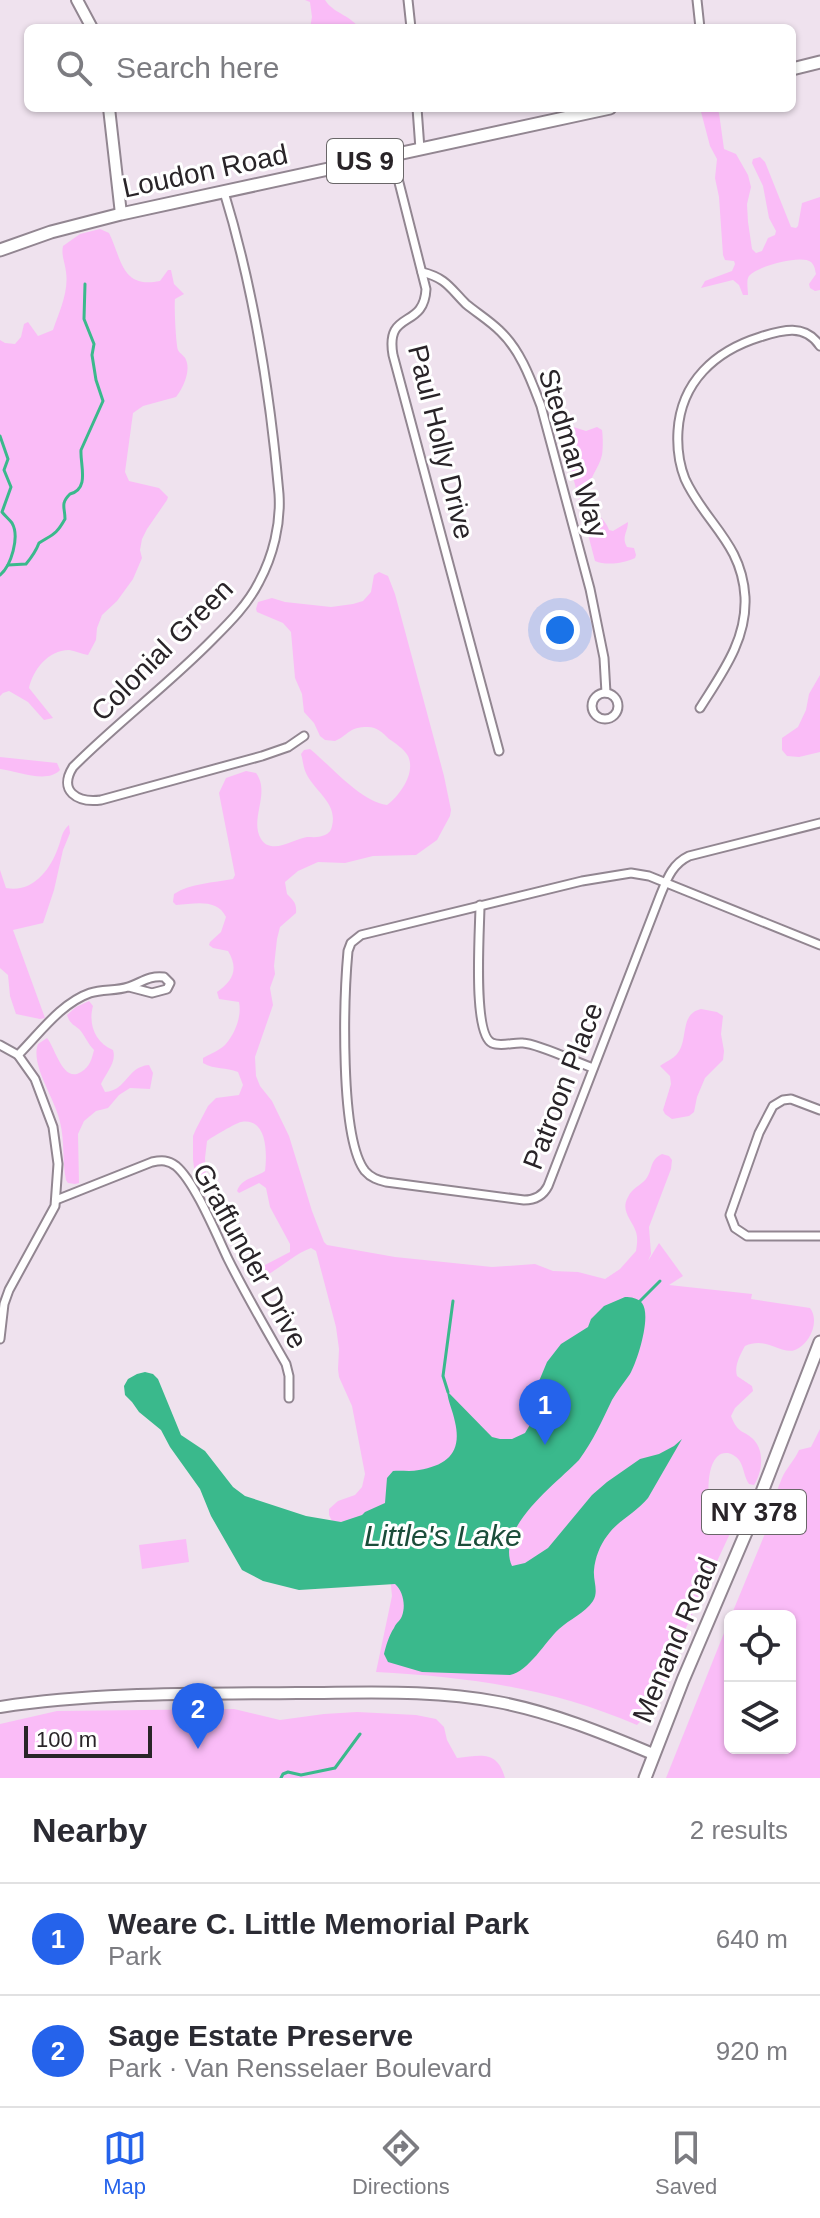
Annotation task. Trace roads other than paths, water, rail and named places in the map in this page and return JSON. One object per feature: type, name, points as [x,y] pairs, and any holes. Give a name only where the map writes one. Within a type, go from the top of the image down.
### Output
[{"type":"main road","points":[[77,0],[90,24]]},
{"type":"main road","points":[[796,68],[820,62]]},
{"type":"main road","points":[[109,112],[121,214]]},
{"type":"main road","name":"Loudon Road","points":[[0,250],[51,232],[121,214],[591,112]]},
{"type":"main road","name":"Menand Road","points":[[645,1778],[819,1350]]},
{"type":"main road","points":[[0,1707],[78,1698],[143,1695],[396,1693],[456,1696],[501,1702],[573,1723],[653,1754]]},
{"type":"street","points":[[408,0],[411,24]]},
{"type":"street","points":[[697,0],[700,24]]},
{"type":"street","points":[[417,112],[420,149]]},
{"type":"street","name":"Paul Holly Drive","points":[[392,155],[426,289],[424,304],[419,312],[397,327],[392,336],[392,348],[499,751]]},
{"type":"street","name":"Colonial Green","points":[[224,192],[242,254],[262,357],[279,494],[274,543],[259,582],[240,610],[196,656],[73,767],[68,784],[78,799],[101,800],[262,756],[286,748],[304,736]]},
{"type":"street","name":"Stedman Way","points":[[422,272],[444,280],[469,306],[499,330],[517,351],[530,378],[541,406],[590,589],[604,658],[606,693]]},
{"type":"street","points":[[700,708],[727,666],[739,640],[745,596],[731,546],[683,473],[677,441],[682,406],[689,389],[703,370],[733,347],[790,329],[806,332],[820,346]]},
{"type":"street","name":"Patroon Place","points":[[665,883],[645,875],[626,873],[582,881],[365,933],[353,940],[347,955],[346,1088],[353,1139],[363,1167],[374,1178],[386,1182],[524,1200],[542,1195],[665,883],[678,862],[689,856],[820,823]]},
{"type":"street","points":[[665,883],[820,945]]},
{"type":"street","points":[[480,905],[479,1008],[486,1037],[498,1044],[526,1043],[593,1068]]},
{"type":"street","points":[[18,1055],[53,1019],[81,997],[97,991],[129,987],[156,976],[166,978],[170,985],[156,993],[129,987]]},
{"type":"street","points":[[0,1045],[18,1055],[35,1079],[53,1127],[58,1164],[53,1211],[2,1302],[0,1339]]},
{"type":"street","points":[[820,1110],[791,1099],[773,1106],[759,1133],[730,1212],[733,1226],[747,1236],[820,1236]]},
{"type":"street","name":"Graffunder Drive","points":[[56,1200],[152,1162],[166,1161],[174,1165],[199,1200],[286,1364],[289,1398]]},
{"type":"water","name":"Little's Lake","points":[[625,1297],[638,1300],[645,1309],[640,1350],[633,1368],[579,1460],[543,1494],[520,1522],[509,1552],[512,1566],[525,1563],[548,1548],[592,1495],[607,1482],[640,1459],[659,1454],[682,1439],[648,1498],[616,1525],[602,1543],[595,1565],[596,1593],[593,1601],[559,1629],[524,1668],[510,1675],[422,1672],[388,1662],[384,1654],[404,1607],[402,1594],[395,1584],[299,1590],[263,1581],[242,1570],[211,1516],[200,1489],[161,1430],[139,1412],[125,1395],[124,1386],[128,1379],[145,1372],[153,1374],[158,1379],[181,1435],[205,1451],[233,1487],[245,1496],[306,1516],[341,1522],[385,1503],[387,1478],[393,1471],[429,1468],[445,1461],[450,1455],[457,1432],[447,1391],[492,1437],[512,1439],[525,1433],[531,1423],[537,1386],[547,1362],[561,1344],[588,1327],[591,1319],[604,1306]]},
{"type":"waterway","points":[[8,565],[26,564],[39,543],[57,531],[65,519],[65,500],[82,482],[81,450],[103,401],[92,355],[94,344],[84,319],[85,284]]},
{"type":"waterway","points":[[0,436],[8,459],[4,470],[11,487],[2,512],[12,523],[15,536],[11,558],[0,575]]},
{"type":"waterway","points":[[637,1304],[660,1281]]},
{"type":"waterway","points":[[448,1392],[443,1376],[453,1301]]},
{"type":"waterway","points":[[281,1778],[288,1772],[301,1775],[335,1768],[360,1734]]},
{"type":"place","name":"Weare C. Little Memorial Park","points":[[545,1445]]},
{"type":"place","name":"Sage Estate Preserve","points":[[198,1749]]}]
